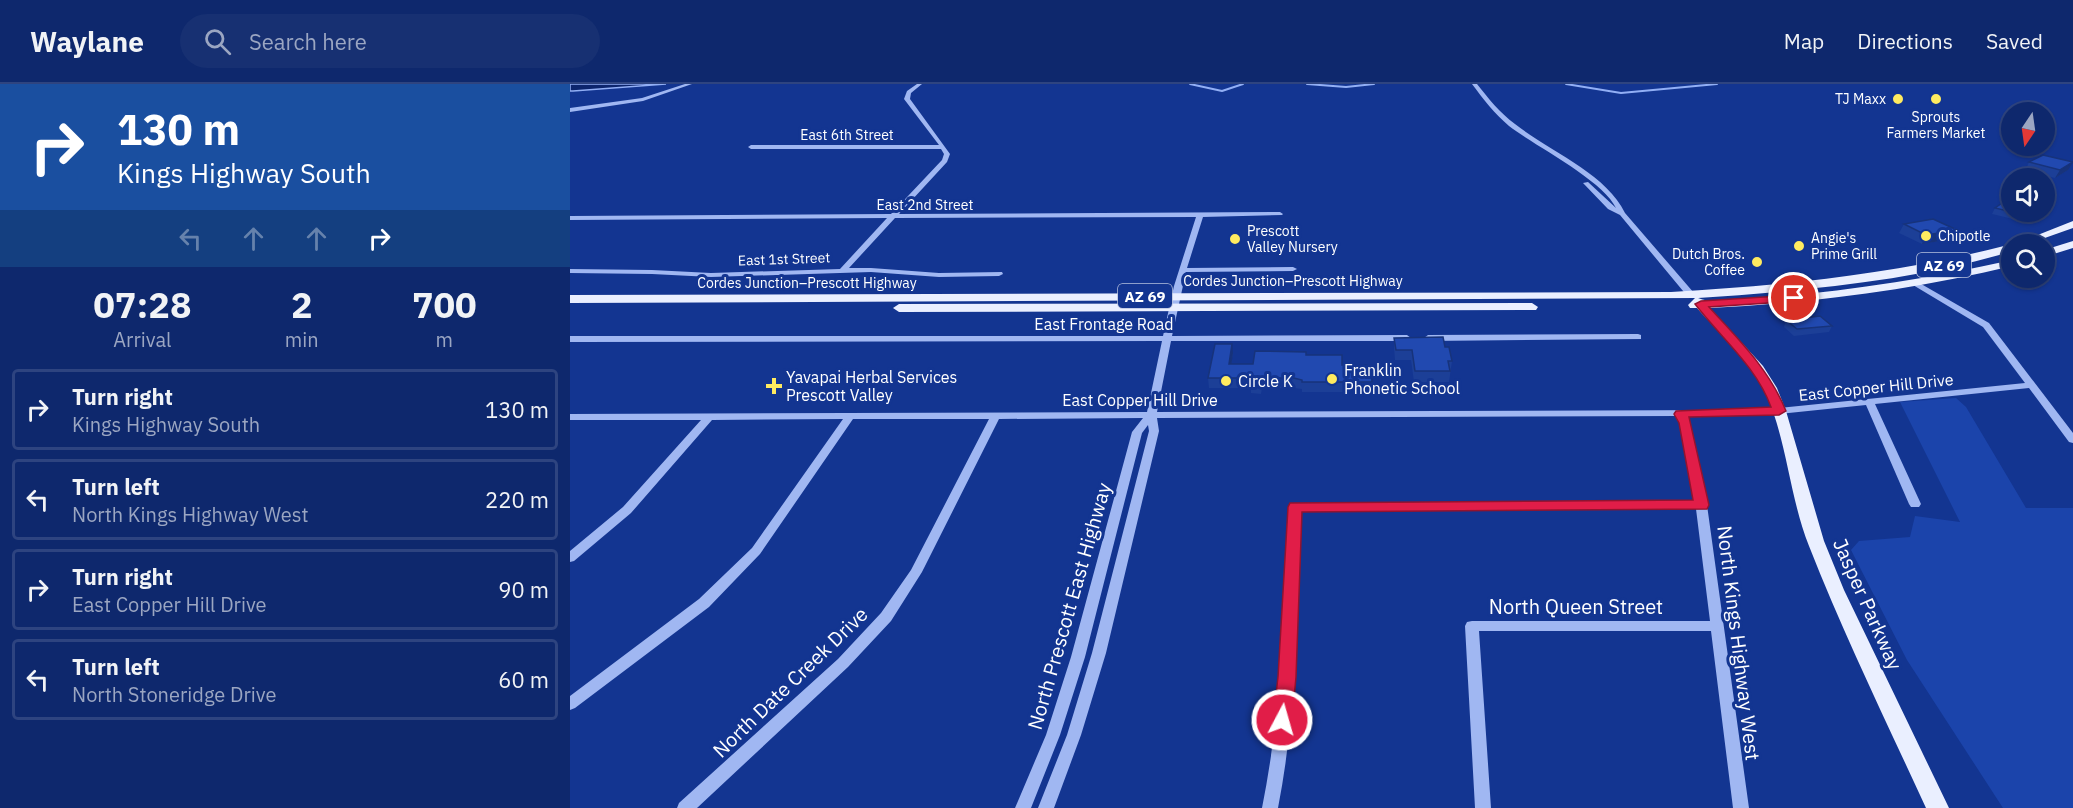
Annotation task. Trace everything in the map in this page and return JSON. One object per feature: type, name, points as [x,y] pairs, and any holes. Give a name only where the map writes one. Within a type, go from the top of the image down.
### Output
[{"type":"main road","points":[[2046,234],[2073,224]]},
{"type":"main road","points":[[2055,250],[2073,244]]},
{"type":"main road","name":"Cordes Junction–Prescott Highway","points":[[1696,300],[1880,276],[1966,260],[2001,250]]},
{"type":"main road","name":"Cordes Junction–Prescott Highway","points":[[570,308],[1696,300],[1809,297],[1916,284],[2001,265]]},
{"type":"main road","name":"Cordes Junction–Prescott Highway","points":[[570,299],[1174,302]]},
{"type":"main road","name":"Jasper Parkway","points":[[1696,300],[1758,369],[1770,388],[1779,411],[1815,541],[1835,590],[1938,808]]},
{"type":"street","points":[[570,110],[643,99],[690,84]]},
{"type":"street","points":[[842,271],[945,161],[947,154],[943,147],[907,99],[909,92],[920,84]]},
{"type":"street","points":[[1467,84],[1497,120],[1579,178],[1610,208],[1622,214],[1696,300]]},
{"type":"street","points":[[1474,84],[1494,109],[1514,127],[1602,188],[1621,207],[1622,214]]},
{"type":"street","name":"East 6th Street","points":[[751,147],[943,147]]},
{"type":"street","name":"North Prescott East Highway","points":[[1046,808],[1074,735],[1103,635],[1154,431],[1151,416],[1174,302],[1200,214]]},
{"type":"street","name":"East 2nd Street","points":[[570,218],[892,218],[1280,214]]},
{"type":"street","points":[[1184,270],[1293,269]]},
{"type":"street","name":"East 1st Street","points":[[570,271],[711,275],[842,271],[939,275],[999,274]]},
{"type":"street","points":[[1916,284],[1986,325],[2073,440]]},
{"type":"street","name":"East Frontage Road","points":[[570,339],[1638,337]]},
{"type":"street","name":"East Copper Hill Drive","points":[[570,417],[1680,414],[1779,411],[2033,386]]},
{"type":"street","points":[[1870,403],[1915,504]]},
{"type":"street","name":"North Kings Highway West","points":[[1680,414],[1685,423],[1701,505],[1741,808]]},
{"type":"street","name":"North Date Creek Drive","points":[[685,808],[843,663],[886,617],[916,572],[996,415]]},
{"type":"street","points":[[570,558],[627,510],[710,416]]},
{"type":"street","points":[[570,704],[704,603],[756,551],[850,416]]},
{"type":"street","name":"North Prescott East Highway","points":[[1023,808],[1053,735],[1083,635],[1137,432],[1151,416]]},
{"type":"street","points":[[1270,808],[1287,677],[1295,507],[1701,505]]},
{"type":"street","name":"North Queen Street","points":[[1483,808],[1472,626],[1718,626]]},
{"type":"street","points":[[1083,635],[1103,635]]},
{"type":"shaded area","points":[[570,84],[666,84],[570,91]]},
{"type":"shaded area","points":[[1956,398],[1966,407],[2026,508],[2073,508],[2073,808],[2003,808],[1907,660],[1851,550],[1859,541],[1910,537],[1915,516],[1960,522],[1900,402]]},
{"type":"building","points":[[2041,156],[2047,156],[2073,162],[2060,170],[2029,162]]},
{"type":"building","points":[[1933,219],[1957,230],[1926,235],[1904,224]]},
{"type":"building","points":[[1820,316],[1832,326],[1797,329],[1786,320]]},
{"type":"building","points":[[1443,337],[1445,347],[1449,347],[1452,361],[1448,361],[1450,371],[1415,371],[1412,350],[1396,350],[1394,338]]},
{"type":"building","points":[[1215,344],[1232,344],[1229,364],[1253,364],[1255,351],[1342,355],[1342,365],[1371,365],[1372,382],[1302,382],[1294,378],[1261,378],[1261,384],[1250,384],[1251,378],[1208,378]]},
{"type":"waterway","points":[[1190,84],[1222,91],[1243,84]]},
{"type":"waterway","points":[[1307,84],[1346,87],[1374,84]]},
{"type":"waterway","points":[[1566,84],[1621,93],[1717,84]]},
{"type":"place","name":"TJ Maxx","points":[[1898,99]]},
{"type":"place","name":"Sprouts Farmers Market","points":[[1936,99]]},
{"type":"place","name":"Chipotle","points":[[1926,236]]},
{"type":"place","name":"Prescott Valley Nursery","points":[[1235,239]]},
{"type":"place","name":"Angie's Prime Grill","points":[[1799,246]]},
{"type":"place","name":"Dutch Bros. Coffee","points":[[1757,262]]},
{"type":"place","name":"Franklin Phonetic School","points":[[1332,379]]},
{"type":"place","name":"Circle K","points":[[1226,381]]},
{"type":"place","name":"Yavapai Herbal Services Prescott Valley","points":[[774,386]]},
{"type":"route","points":[[1282,720],[1287,677],[1295,507],[1701,505],[1685,423],[1680,414],[1779,411],[1770,388],[1758,369],[1701,304],[1794,298]]}]
